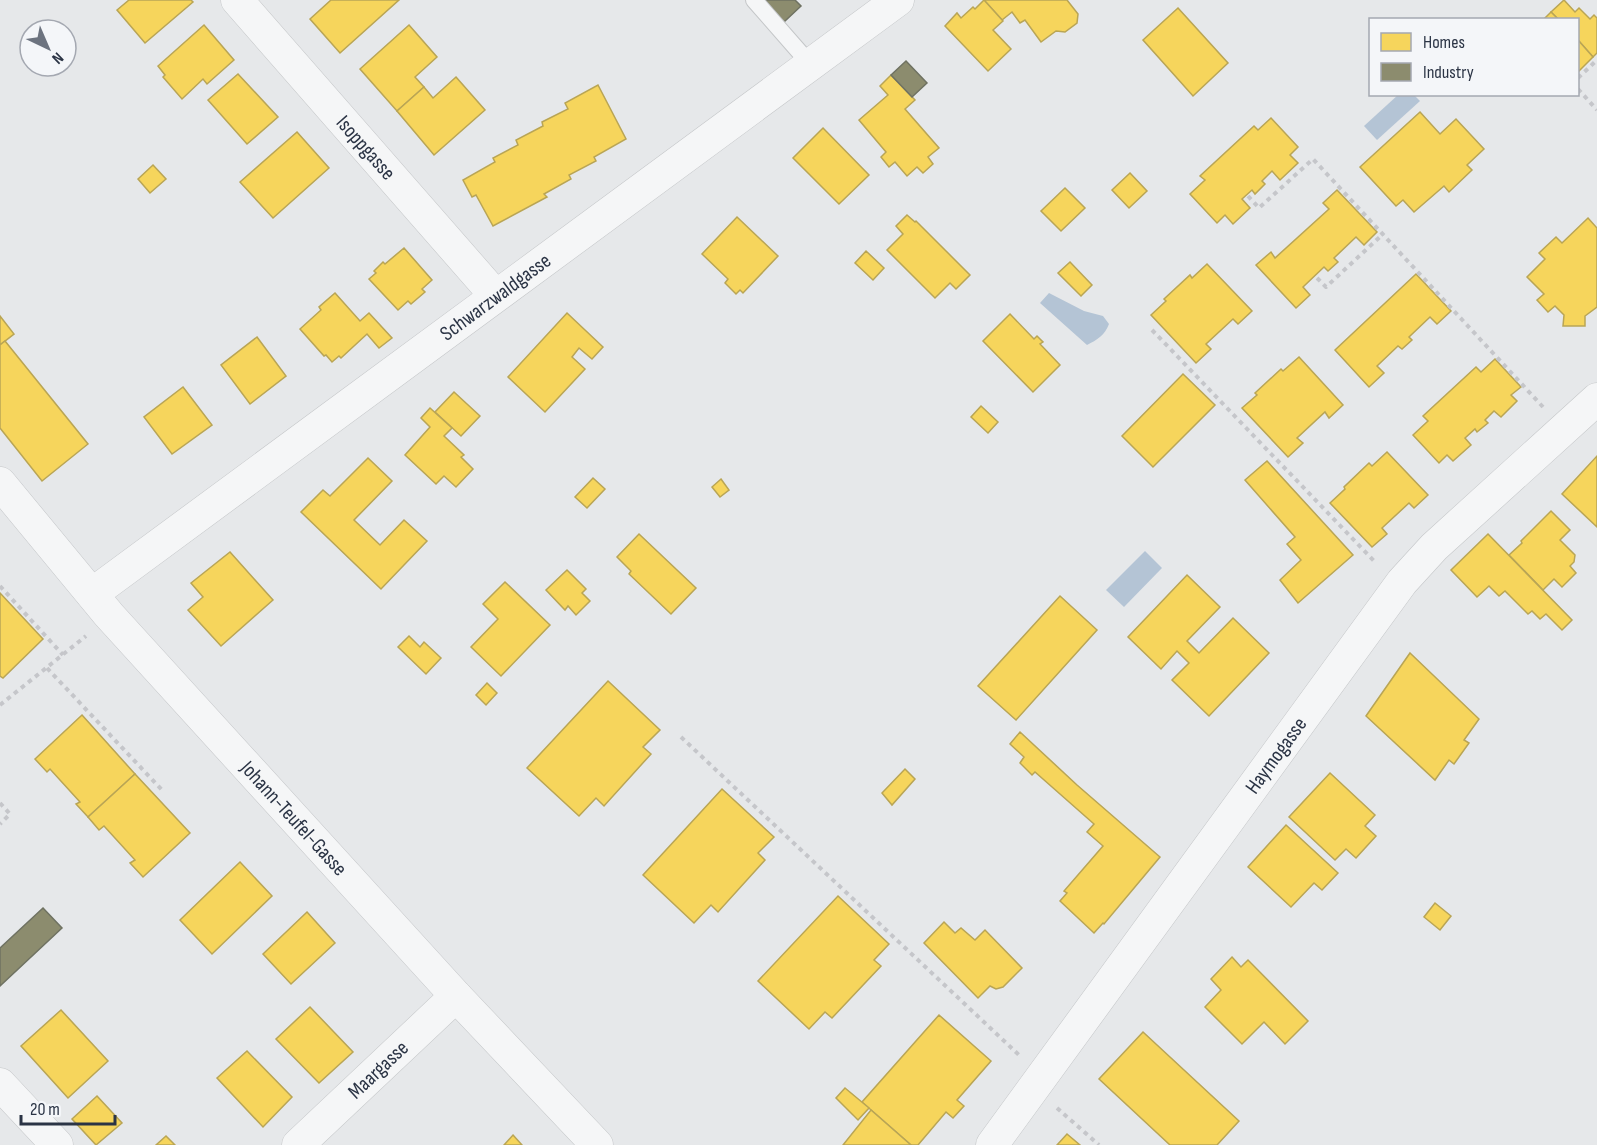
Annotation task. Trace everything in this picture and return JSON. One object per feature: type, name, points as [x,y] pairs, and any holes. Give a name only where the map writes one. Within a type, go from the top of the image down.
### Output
[{"type":"street","name":"Isoppgasse","points":[[237,0],[495,295]]},
{"type":"street","name":"Schwarzwaldgasse","points":[[100,605],[495,295],[898,0]]},
{"type":"street","name":"Haymogasse","points":[[992,1145],[1398,588],[1434,547],[1597,399]]},
{"type":"street","name":"Johann-Teufel-Gasse","points":[[0,483],[100,605],[456,996],[597,1145]]},
{"type":"street","name":"Maargasse","points":[[298,1145],[456,996]]},
{"type":"street","points":[[0,1084],[57,1145]]},
{"type":"lane","points":[[754,0],[810,64]]},
{"type":"path","points":[[1579,77],[1597,60]]},
{"type":"path","points":[[1579,90],[1597,110]]},
{"type":"path","points":[[1248,196],[1259,208],[1313,159],[1564,429]]},
{"type":"path","points":[[1317,278],[1326,287],[1383,234]]},
{"type":"path","points":[[1152,330],[1398,588]]},
{"type":"path","points":[[0,586],[63,655]]},
{"type":"path","points":[[0,705],[63,655],[100,605]]},
{"type":"path","points":[[47,668],[162,790]]},
{"type":"path","points":[[681,737],[1038,1082],[1099,1145]]},
{"type":"path","points":[[0,803],[10,814],[0,824]]},
{"type":"water","points":[[1397,96],[1415,96],[1420,101],[1377,140],[1364,126]]},
{"type":"water","points":[[1049,293],[1084,311],[1103,316],[1109,324],[1105,331],[1087,345],[1040,303]]},
{"type":"water","points":[[1145,551],[1162,568],[1124,607],[1106,590]]},
{"type":"building: Homes","points":[[129,0],[191,0],[193,2],[145,43],[117,10]]},
{"type":"building: Homes","points":[[331,0],[399,0],[340,53],[310,19]]},
{"type":"building: Homes","points":[[984,0],[1067,0],[1078,14],[1077,23],[1065,32],[1056,31],[1041,42],[1025,20],[1020,23],[1012,12],[1002,20]]},
{"type":"building: Homes","points":[[984,0],[1003,21],[993,30],[1011,49],[988,71],[945,26],[957,13],[961,18]]},
{"type":"building: Homes","points":[[1564,0],[1575,12],[1579,8],[1590,19],[1594,15],[1597,18],[1597,53],[1593,57],[1579,41],[1579,18],[1557,18],[1551,12]]},
{"type":"building: Homes","points":[[1178,8],[1228,63],[1193,96],[1143,40]]},
{"type":"building: Homes","points":[[1551,12],[1557,18],[1545,18]]},
{"type":"building: Homes","points":[[204,25],[234,60],[207,84],[203,79],[182,99],[163,77],[165,75],[158,66]]},
{"type":"building: Homes","points":[[409,25],[437,57],[415,77],[424,87],[397,111],[360,69]]},
{"type":"building: Homes","points":[[1579,41],[1593,57],[1579,71]]},
{"type":"building: Homes","points":[[238,74],[278,117],[247,144],[208,100]]},
{"type":"building: Homes","points":[[891,75],[915,100],[905,109],[939,148],[928,157],[933,164],[923,173],[917,167],[907,176],[895,162],[889,167],[881,157],[886,152],[859,120],[888,95],[880,86]]},
{"type":"building: Homes","points":[[456,77],[485,110],[434,155],[397,111],[424,87],[433,98]]},
{"type":"building: Homes","points":[[598,85],[626,139],[594,157],[596,161],[569,175],[571,179],[544,194],[547,197],[493,226],[476,195],[472,197],[463,180],[495,162],[493,158],[518,145],[516,140],[543,126],[542,122],[568,109],[565,103]]},
{"type":"building: Homes","points":[[1420,112],[1440,134],[1456,119],[1484,149],[1467,165],[1472,170],[1449,192],[1444,186],[1414,212],[1403,200],[1396,206],[1360,167]]},
{"type":"building: Homes","points":[[1271,118],[1298,147],[1290,155],[1298,163],[1280,180],[1272,171],[1262,181],[1265,184],[1255,194],[1252,190],[1242,199],[1250,208],[1233,224],[1225,215],[1217,223],[1190,194],[1205,180],[1200,176],[1254,126],[1258,130]]},
{"type":"building: Homes","points":[[823,128],[869,175],[839,204],[793,158]]},
{"type":"building: Homes","points":[[297,132],[329,168],[273,218],[240,182]]},
{"type":"building: Homes","points":[[153,165],[166,179],[150,193],[138,179]]},
{"type":"building: Homes","points":[[1130,173],[1147,191],[1129,208],[1112,190]]},
{"type":"building: Homes","points":[[1065,188],[1085,208],[1061,231],[1041,211]]},
{"type":"building: Homes","points":[[1337,190],[1377,232],[1364,245],[1356,237],[1334,258],[1338,262],[1328,271],[1324,267],[1303,287],[1310,295],[1296,308],[1256,265],[1271,252],[1275,258],[1329,209],[1323,203]]},
{"type":"building: Homes","points":[[907,215],[916,221],[970,275],[956,289],[950,283],[935,298],[887,250],[903,234],[896,226]]},
{"type":"building: Homes","points":[[737,217],[778,256],[743,293],[740,290],[736,294],[725,283],[728,279],[702,254]]},
{"type":"building: Homes","points":[[1588,218],[1597,228],[1597,307],[1585,316],[1585,326],[1563,326],[1564,315],[1555,306],[1548,312],[1537,300],[1544,294],[1527,277],[1545,259],[1539,253],[1556,237],[1562,243]]},
{"type":"building: Homes","points":[[404,248],[432,280],[422,289],[425,292],[411,304],[408,301],[398,310],[369,279],[383,262],[385,264]]},
{"type":"building: Homes","points":[[866,251],[884,268],[873,280],[855,263]]},
{"type":"building: Homes","points":[[1070,262],[1092,285],[1081,296],[1058,273]]},
{"type":"building: Homes","points":[[1207,264],[1252,311],[1238,324],[1233,319],[1206,344],[1211,349],[1196,363],[1151,315],[1166,301],[1164,299],[1190,275],[1192,278]]},
{"type":"building: Homes","points":[[1416,274],[1451,311],[1437,324],[1430,317],[1409,337],[1412,340],[1402,349],[1398,346],[1377,366],[1384,373],[1369,387],[1335,350]]},
{"type":"building: Homes","points":[[335,293],[360,321],[369,313],[392,338],[379,348],[367,334],[341,358],[339,356],[332,362],[326,355],[324,356],[300,329],[321,310],[319,307]]},
{"type":"building: Homes","points":[[567,313],[603,347],[592,359],[579,348],[572,357],[585,369],[545,412],[508,377]]},
{"type":"building: Homes","points":[[1010,314],[1034,339],[1037,336],[1043,342],[1040,344],[1060,365],[1033,392],[983,341]]},
{"type":"building: Homes","points":[[0,316],[14,334],[0,345]]},
{"type":"building: Homes","points":[[257,337],[286,376],[250,404],[221,365]]},
{"type":"building: Homes","points":[[5,341],[88,444],[42,481],[0,428],[0,345]]},
{"type":"building: Homes","points":[[1299,357],[1343,405],[1329,418],[1325,412],[1297,438],[1303,443],[1288,457],[1242,408],[1281,369],[1283,371]]},
{"type":"building: Homes","points":[[1495,359],[1521,387],[1511,395],[1517,401],[1501,417],[1494,411],[1485,420],[1488,423],[1477,432],[1475,429],[1465,438],[1471,445],[1453,461],[1447,455],[1439,463],[1413,435],[1428,421],[1423,416],[1476,367],[1481,372]]},
{"type":"building: Homes","points":[[1183,374],[1215,405],[1153,467],[1122,436]]},
{"type":"building: Homes","points":[[183,387],[212,425],[172,454],[144,417]]},
{"type":"building: Homes","points":[[454,392],[480,416],[461,436],[435,412]]},
{"type":"building: Homes","points":[[981,406],[998,422],[988,433],[971,417]]},
{"type":"building: Homes","points":[[430,408],[452,428],[444,436],[464,455],[461,457],[473,469],[456,487],[444,476],[436,484],[405,455],[430,427],[421,418]]},
{"type":"building: Homes","points":[[1387,452],[1428,495],[1414,508],[1409,503],[1382,528],[1387,534],[1372,547],[1330,503],[1369,463],[1372,466]]},
{"type":"building: Homes","points":[[1597,456],[1597,527],[1562,494]]},
{"type":"building: Homes","points":[[368,458],[392,481],[354,520],[380,545],[404,520],[427,541],[381,589],[301,512],[323,490],[330,496]]},
{"type":"building: Homes","points":[[1267,461],[1353,555],[1298,603],[1280,580],[1301,560],[1287,544],[1295,537],[1245,480]]},
{"type":"building: Homes","points":[[593,478],[605,489],[587,508],[575,497]]},
{"type":"building: Homes","points":[[721,479],[729,490],[720,497],[712,487]]},
{"type":"building: Homes","points":[[1551,511],[1570,530],[1560,540],[1575,555],[1574,562],[1570,566],[1576,573],[1562,587],[1554,579],[1543,590],[1509,555]]},
{"type":"building: Homes","points":[[639,534],[696,588],[671,614],[629,574],[631,571],[617,557]]},
{"type":"building: Homes","points":[[1488,534],[1572,620],[1562,630],[1546,614],[1540,619],[1532,611],[1528,614],[1505,591],[1499,596],[1489,586],[1477,597],[1451,570]]},
{"type":"building: Homes","points":[[230,552],[273,600],[221,646],[188,610],[203,597],[191,583]]},
{"type":"building: Homes","points":[[567,570],[586,589],[582,593],[590,601],[576,615],[568,606],[565,610],[546,590]]},
{"type":"building: Homes","points":[[1187,575],[1220,607],[1187,641],[1199,653],[1233,618],[1269,653],[1209,716],[1172,680],[1189,663],[1177,651],[1161,669],[1128,637]]},
{"type":"building: Homes","points":[[505,582],[550,625],[501,676],[471,647],[498,619],[483,604]]},
{"type":"building: Homes","points":[[0,593],[43,639],[3,678],[0,676]]},
{"type":"building: Homes","points":[[1060,596],[1097,630],[1016,720],[978,686]]},
{"type":"building: Homes","points":[[409,636],[420,647],[424,642],[441,658],[426,674],[398,647]]},
{"type":"building: Homes","points":[[1410,653],[1479,719],[1464,740],[1469,743],[1454,764],[1449,760],[1435,780],[1366,716]]},
{"type":"building: Homes","points":[[608,681],[660,730],[643,747],[651,754],[604,806],[596,798],[579,816],[527,768]]},
{"type":"building: Homes","points":[[487,683],[497,693],[486,705],[476,695]]},
{"type":"building: Homes","points":[[82,715],[135,774],[88,817],[76,804],[80,802],[50,769],[47,772],[35,759]]},
{"type":"building: Homes","points":[[1020,732],[1160,857],[1094,933],[1060,901],[1067,893],[1064,891],[1103,846],[1087,832],[1094,824],[1035,772],[1032,775],[1020,763],[1024,757],[1010,744]]},
{"type":"building: Homes","points":[[905,769],[915,779],[892,805],[882,793]]},
{"type":"building: Homes","points":[[1330,773],[1375,815],[1365,826],[1376,836],[1356,858],[1346,849],[1335,860],[1289,817]]},
{"type":"building: Homes","points":[[135,774],[190,833],[143,877],[130,863],[135,860],[104,826],[99,830],[88,817]]},
{"type":"building: Homes","points":[[722,789],[774,837],[758,853],[765,860],[718,912],[711,905],[694,923],[643,875]]},
{"type":"building: Homes","points":[[1286,825],[1338,873],[1322,890],[1314,883],[1291,907],[1248,867]]},
{"type":"building: Homes","points":[[240,862],[272,896],[212,954],[180,920]]},
{"type":"building: Homes","points":[[838,896],[889,944],[874,960],[881,966],[832,1018],[825,1012],[809,1029],[758,981]]},
{"type":"building: Homes","points":[[1435,903],[1451,916],[1440,930],[1424,917]]},
{"type":"building: Homes","points":[[307,912],[335,943],[291,984],[263,954]]},
{"type":"building: Homes","points":[[944,922],[955,933],[961,928],[975,940],[985,930],[1022,968],[1003,987],[996,989],[990,986],[978,998],[924,943]]},
{"type":"building: Homes","points":[[1232,957],[1241,967],[1248,960],[1308,1021],[1285,1044],[1264,1022],[1242,1044],[1205,1007],[1221,990],[1211,979]]},
{"type":"building: Homes","points":[[310,1007],[353,1052],[319,1083],[276,1039]]},
{"type":"building: Homes","points":[[61,1010],[108,1061],[68,1098],[21,1046]]},
{"type":"building: Homes","points":[[939,1015],[991,1061],[957,1100],[964,1106],[953,1118],[946,1112],[918,1145],[911,1145],[862,1102]]},
{"type":"building: Homes","points":[[1143,1032],[1239,1121],[1217,1145],[1170,1145],[1099,1079]]},
{"type":"building: Homes","points":[[247,1051],[292,1097],[263,1127],[217,1078]]},
{"type":"building: Homes","points":[[845,1088],[869,1108],[858,1120],[836,1098]]},
{"type":"building: Homes","points":[[97,1096],[122,1123],[96,1145],[72,1119]]},
{"type":"building: Homes","points":[[871,1110],[911,1145],[843,1145]]},
{"type":"building: Homes","points":[[1067,1134],[1080,1145],[1057,1145]]},
{"type":"building: Homes","points":[[513,1135],[522,1145],[504,1145]]},
{"type":"building: Homes","points":[[166,1136],[175,1145],[156,1145]]},
{"type":"building: Industry","points":[[765,0],[795,0],[801,6],[784,22]]},
{"type":"building: Industry","points":[[906,61],[927,83],[912,97],[891,75]]},
{"type":"building: Industry","points":[[43,908],[62,928],[0,986],[0,948]]}]
